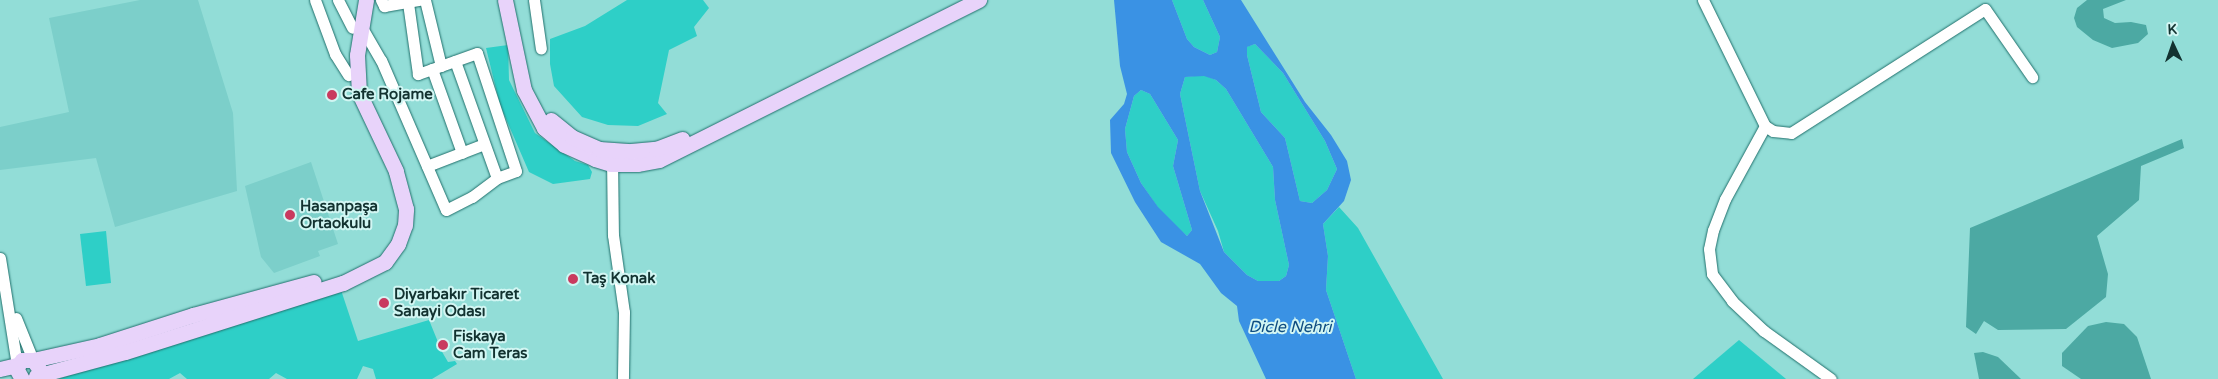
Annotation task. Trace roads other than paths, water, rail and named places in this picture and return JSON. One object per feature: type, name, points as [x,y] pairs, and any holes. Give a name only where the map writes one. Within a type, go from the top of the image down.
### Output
[{"type":"main road","points":[[0,369],[27,375],[125,352],[343,283],[386,262],[398,244],[405,226],[406,209],[396,171],[359,93],[356,0]]},
{"type":"main road","points":[[27,375],[38,366],[33,360],[100,345],[202,312],[346,273],[380,253],[390,239],[397,221],[396,203],[352,104],[348,75],[356,27],[366,0]]},
{"type":"main road","points":[[505,0],[524,90],[544,128],[564,145],[612,157],[659,160],[965,0]]},
{"type":"main road","points":[[515,0],[540,108],[572,137],[612,157]]},
{"type":"main road","points":[[782,94],[979,0]]},
{"type":"street","points":[[315,0],[335,54],[348,75]]},
{"type":"street","points":[[338,0],[381,60],[446,210],[472,197],[497,178],[516,171],[477,53],[418,74],[414,2],[389,2]]},
{"type":"street","points":[[425,0],[436,67],[462,153]]},
{"type":"street","points":[[534,0],[541,49]]},
{"type":"street","points":[[1704,0],[1765,126],[1773,131],[1791,133],[1985,9],[2032,77]]},
{"type":"street","points":[[455,60],[497,178]]},
{"type":"street","points":[[1765,126],[1725,199],[1713,230],[1709,249],[1712,274],[1732,301],[1764,331],[1831,379]]},
{"type":"street","points":[[427,166],[484,144]]},
{"type":"street","points":[[612,157],[613,235],[624,312],[623,379]]},
{"type":"street","points":[[0,258],[27,375]]},
{"type":"street","points":[[8,298],[33,360]]},
{"type":"water","name":"Dicle Nehri","points":[[1114,0],[1172,0],[1187,39],[1194,47],[1210,55],[1217,52],[1220,37],[1203,0],[1241,0],[1305,102],[1331,135],[1347,161],[1351,180],[1344,201],[1323,224],[1328,256],[1326,290],[1356,379],[1266,379],[1239,321],[1237,306],[1221,293],[1200,264],[1161,242],[1135,202],[1111,153],[1110,120],[1124,104],[1127,94],[1120,66]],"holes":[[[1255,44],[1283,73],[1325,141],[1337,169],[1327,190],[1312,203],[1300,201],[1285,138],[1261,112],[1247,55],[1247,47]],[[1204,76],[1216,80],[1226,89],[1273,167],[1275,200],[1289,265],[1286,276],[1279,281],[1258,281],[1247,275],[1224,252],[1200,191],[1180,94],[1185,77]],[[1141,90],[1150,94],[1178,140],[1173,166],[1192,230],[1187,236],[1158,207],[1141,183],[1127,152],[1125,129],[1134,96]]]},
{"type":"place","name":"Cafe Rojame","points":[[332,95]]},
{"type":"place","name":"Hasanpaşa Ortaokulu","points":[[290,215]]},
{"type":"place","name":"Taş Konak","points":[[573,279]]},
{"type":"place","name":"Diyarbakır Ticaret Sanayi Odası","points":[[384,303]]},
{"type":"place","name":"Fiskaya Cam Teras","points":[[443,345]]}]
